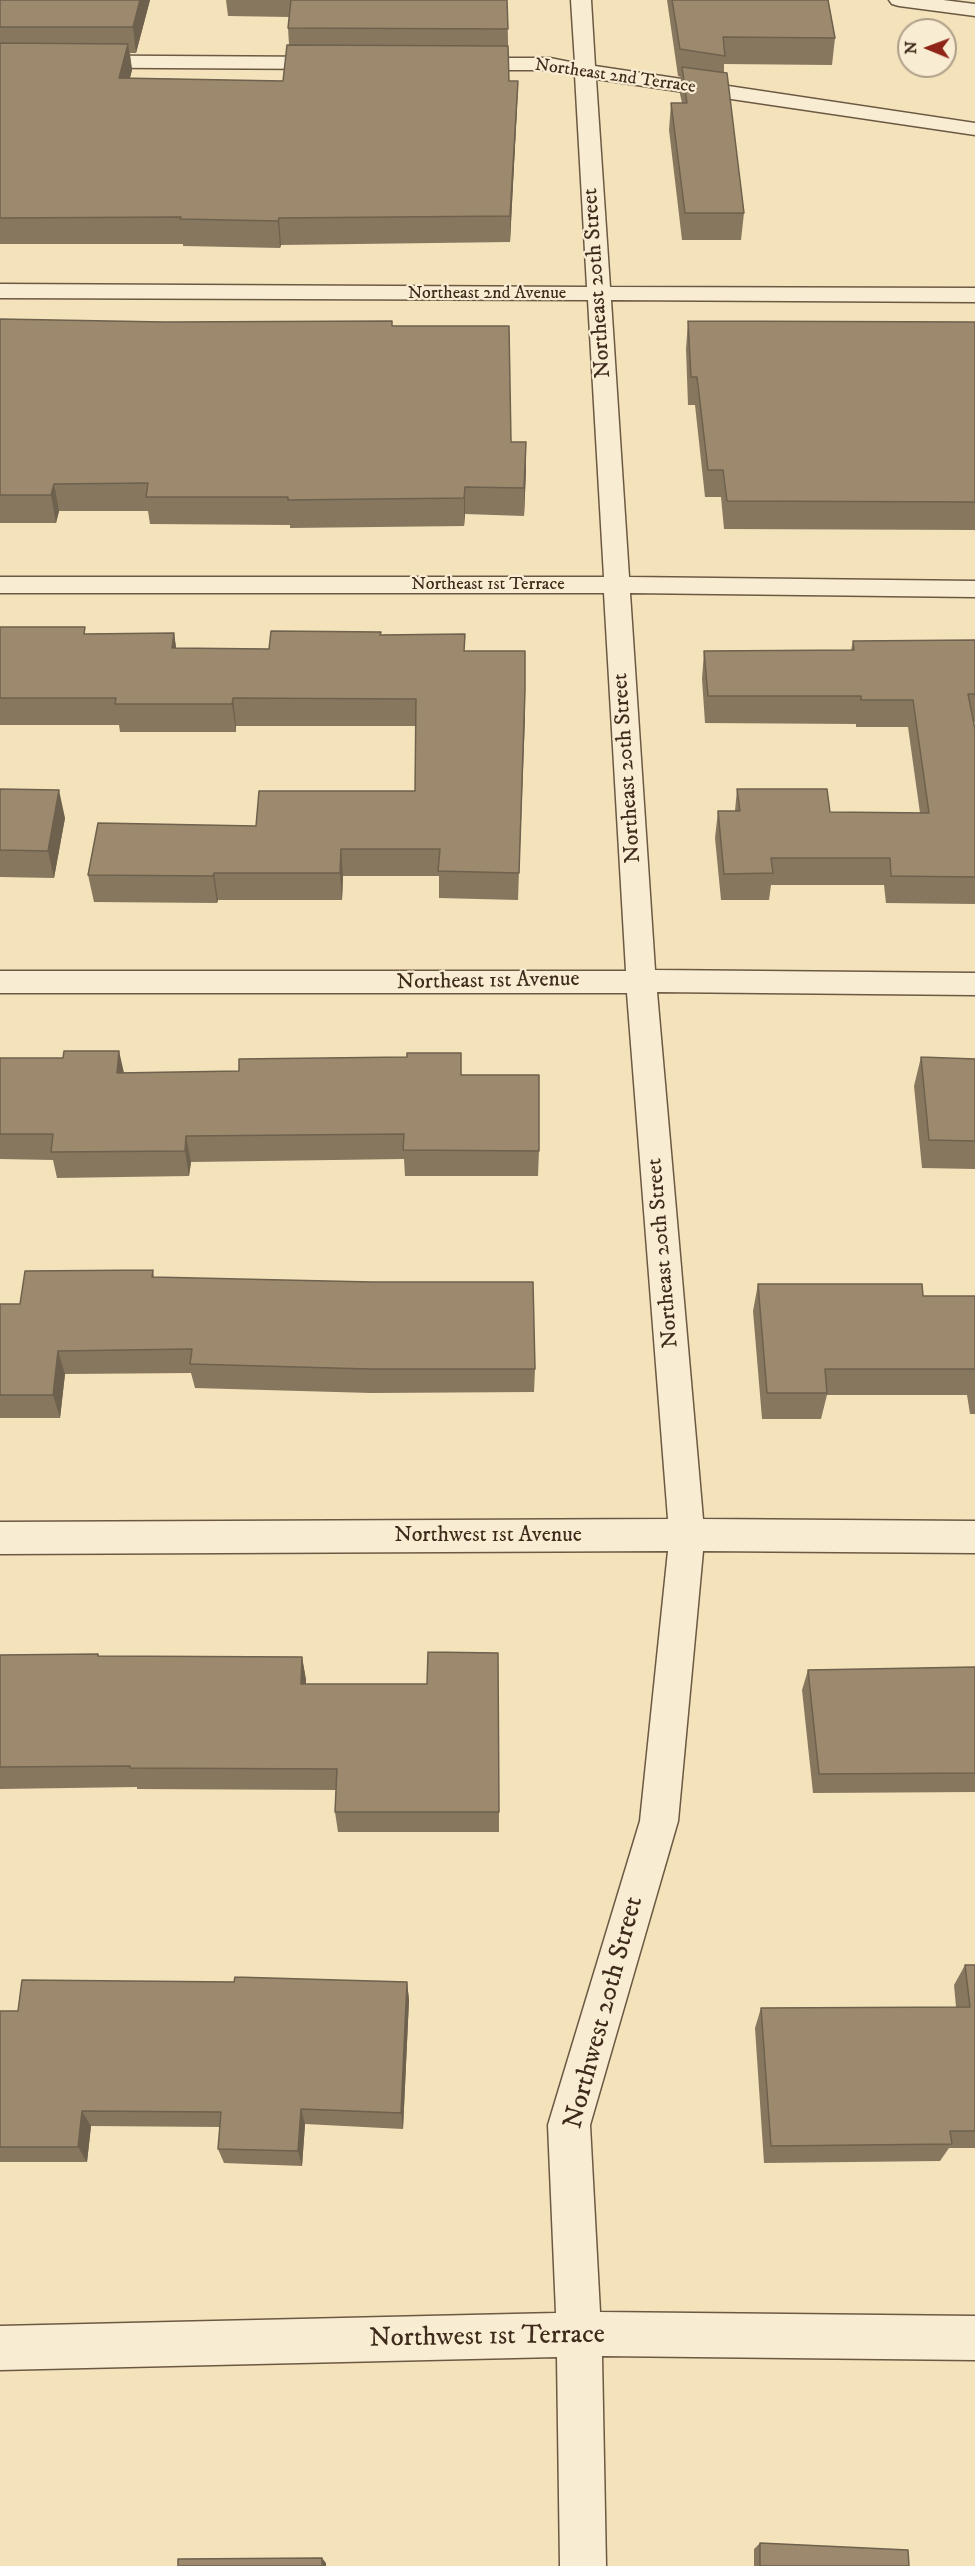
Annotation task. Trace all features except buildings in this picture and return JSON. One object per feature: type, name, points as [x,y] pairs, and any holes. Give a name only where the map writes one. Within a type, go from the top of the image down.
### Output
[{"type":"street","name":"Northeast 20th Street","points":[[581,0],[641,981],[687,1535]]},
{"type":"street","points":[[899,0],[975,10]]},
{"type":"street","points":[[0,61],[347,63]]},
{"type":"street","name":"Northeast 2nd Terrace","points":[[442,64],[550,64],[975,129]]},
{"type":"street","name":"Northeast 2nd Avenue","points":[[0,291],[975,295]]},
{"type":"street","name":"Northeast 1st Terrace","points":[[0,585],[617,585],[975,589]]},
{"type":"street","name":"Northeast 1st Avenue","points":[[0,982],[641,981],[975,984]]},
{"type":"street","name":"Northwest 1st Avenue","points":[[0,1538],[687,1535],[975,1537]]},
{"type":"street","name":"Northwest 20th Street","points":[[583,2566],[579,2334],[569,2124],[659,1821],[687,1535]]},
{"type":"street","name":"Northwest 1st Terrace","points":[[0,2348],[579,2334],[975,2338]]}]
